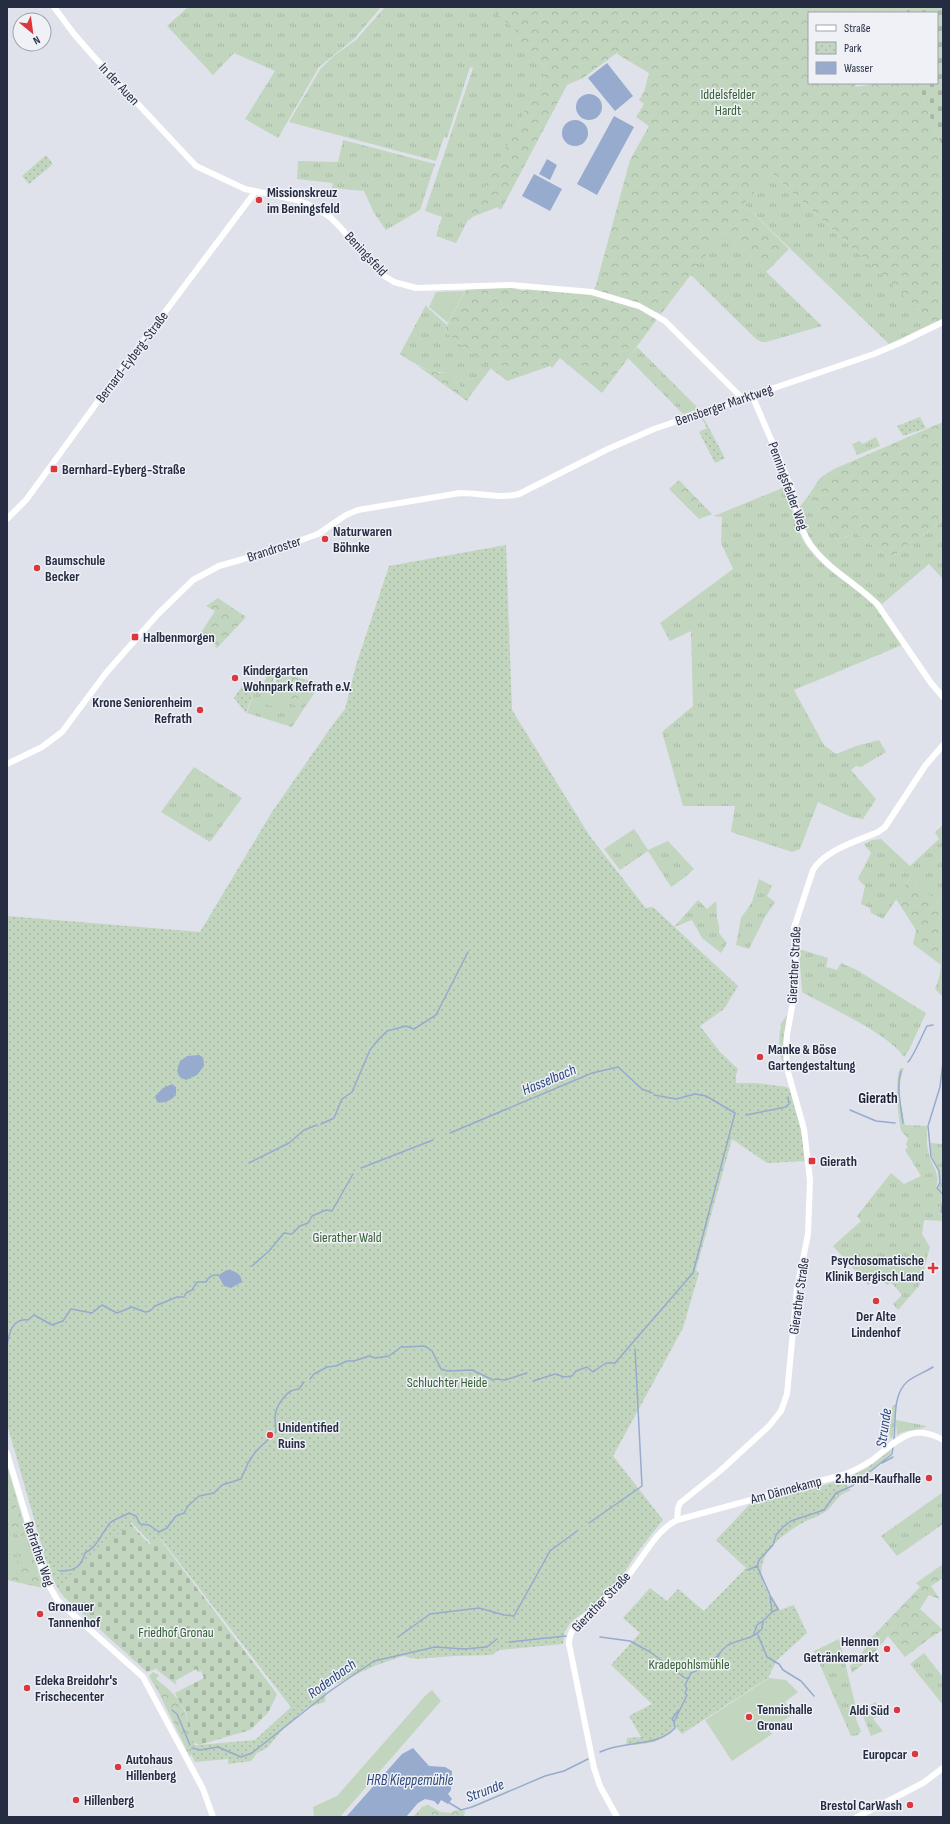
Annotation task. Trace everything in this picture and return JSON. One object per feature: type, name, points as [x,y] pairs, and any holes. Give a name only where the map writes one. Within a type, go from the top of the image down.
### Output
[{"type":"street","name":"In der Auen","points":[[54,7],[74,34],[95,58],[188,158]]},
{"type":"street","name":"Beningsfeld","points":[[188,158],[202,169],[255,192],[297,200],[323,212],[340,227],[372,264],[396,283],[416,288],[429,289],[438,287],[511,285],[594,292],[639,306],[664,321],[742,398]]},
{"type":"street","name":"Bernard-Eyberg-Straße","points":[[7,519],[26,500],[54,460],[72,439],[96,404],[255,192]]},
{"type":"street","name":"Bensberger Marktweg","points":[[510,496],[531,488],[640,435],[742,398],[892,347],[943,322]]},
{"type":"street","name":"Penningsfelder Weg","points":[[752,395],[791,489],[801,527],[809,543],[829,566],[867,594],[877,604],[943,697]]},
{"type":"street","name":"Brandroster","points":[[7,764],[42,747],[62,732],[106,673],[173,598],[198,576],[219,566],[271,551],[314,536],[358,510],[460,493],[510,496]]},
{"type":"street","name":"Gierather Straße","points":[[617,1817],[596,1776],[569,1639],[575,1625],[607,1598],[631,1572],[662,1530],[677,1520],[680,1503],[720,1471],[769,1426],[780,1411],[787,1394],[797,1289],[808,1234],[810,1180],[804,1129],[788,1072],[786,1054],[787,1035],[796,984],[794,928],[813,870],[817,863],[826,856],[878,832],[885,827],[925,766],[943,745]]},
{"type":"street","name":"Am Dännekamp","points":[[677,1520],[846,1474],[871,1460],[895,1441],[908,1434],[917,1433],[932,1435],[943,1440]]},
{"type":"street","name":"Refrather Weg","points":[[7,1453],[34,1545],[48,1586],[58,1601],[143,1677],[203,1789],[213,1817]]},
{"type":"street","points":[[857,1817],[923,1783],[943,1768]]},
{"type":"green space","points":[[188,7],[381,7],[354,39],[319,67],[278,138],[245,119],[275,71],[234,53],[213,75],[167,26]]},
{"type":"green space","points":[[385,7],[490,7],[519,33],[512,39],[547,69],[456,243],[436,236],[442,217],[425,211],[473,68],[470,67],[447,138],[444,137],[436,161],[289,122],[321,68],[335,55],[356,40]]},
{"type":"green space","name":"Iddelsfelder Hardt","points":[[490,7],[906,7],[907,12],[808,12],[808,84],[855,84],[856,87],[874,84],[916,84],[943,148],[943,319],[933,323],[772,173],[744,204],[789,249],[766,272],[724,231],[661,314],[645,307],[593,291],[596,285],[630,160],[649,126],[636,117],[644,104],[639,100],[644,92],[649,73],[617,54],[618,52],[583,78],[567,85],[502,208],[499,210],[498,207],[472,217],[470,220],[468,219],[547,69],[511,39],[518,33]]},
{"type":"green space","points":[[906,7],[943,7],[943,148],[916,84],[938,84],[938,12],[907,12]]},
{"type":"green space","points":[[343,140],[435,164],[420,210],[386,230],[374,213],[364,191],[332,188],[333,183],[297,179],[298,161],[338,162]]},
{"type":"green space","points":[[46,155],[53,164],[29,184],[22,176]]},
{"type":"green space","points":[[772,173],[933,323],[889,344],[744,204]]},
{"type":"green space","points":[[724,231],[822,326],[766,342],[756,339],[690,274]]},
{"type":"green space","points":[[509,287],[524,291],[528,288],[591,294],[629,304],[658,318],[602,393],[560,358],[552,368],[550,366],[507,381],[444,331],[466,290]]},
{"type":"green space","points":[[465,291],[448,323],[429,307],[436,292]]},
{"type":"green space","points":[[426,305],[447,325],[444,331],[491,368],[470,396],[454,380],[451,373],[437,372],[424,368],[400,354]]},
{"type":"green space","points":[[637,347],[699,409],[683,414],[628,358]]},
{"type":"green space","points":[[418,366],[439,373],[451,373],[454,380],[470,396],[467,401]]},
{"type":"green space","points":[[701,417],[703,417],[725,458],[715,463],[699,432],[707,428]]},
{"type":"green space","points":[[920,417],[926,428],[903,436],[897,426]]},
{"type":"green space","points":[[943,422],[943,521],[889,558],[856,533],[837,540],[809,495],[820,478],[834,469]]},
{"type":"green space","points":[[876,437],[880,446],[857,455],[852,444],[860,441],[862,444]]},
{"type":"green space","points":[[679,480],[700,502],[692,512],[669,489]]},
{"type":"green space","points":[[785,487],[798,528],[804,542],[811,552],[827,568],[863,595],[876,607],[902,645],[794,690],[824,745],[836,754],[856,746],[879,740],[886,752],[861,767],[856,766],[851,770],[876,799],[863,819],[851,817],[818,802],[800,849],[792,852],[731,832],[735,806],[683,806],[662,732],[693,706],[691,631],[670,641],[660,623],[733,569],[721,543],[722,517],[714,516]]},
{"type":"green space","points":[[809,495],[837,540],[856,533],[889,558],[943,521],[943,579],[929,564],[882,604],[832,566],[815,548],[809,538],[798,509]]},
{"type":"green space","points":[[700,502],[712,514],[699,519],[692,512]]},
{"type":"green space","name":"Gierather Wald","points":[[506,545],[512,710],[589,835],[644,906],[646,908],[653,907],[738,986],[724,1009],[700,1026],[720,1052],[738,1069],[736,1083],[756,1083],[786,1087],[790,1089],[802,1134],[806,1161],[767,1163],[732,1139],[696,1270],[699,1273],[683,1328],[613,1456],[663,1520],[639,1550],[616,1585],[604,1597],[571,1622],[565,1631],[563,1644],[499,1650],[492,1655],[416,1659],[403,1656],[374,1666],[332,1686],[326,1691],[325,1702],[308,1707],[284,1728],[267,1748],[257,1753],[251,1761],[228,1764],[228,1759],[195,1762],[187,1746],[255,1740],[291,1707],[161,1539],[151,1543],[131,1522],[58,1589],[48,1568],[7,1424],[7,916],[200,932],[272,812],[345,709],[356,665],[389,566]]},
{"type":"green space","points":[[218,598],[246,617],[217,648],[215,647],[216,645],[204,639],[206,635],[201,633],[215,611],[206,606]]},
{"type":"green space","points":[[269,670],[274,674],[273,683],[269,693],[261,690]]},
{"type":"green space","points":[[282,674],[321,683],[303,710],[271,693],[278,676]]},
{"type":"green space","points":[[244,683],[255,688],[246,713],[234,698]]},
{"type":"green space","points":[[255,688],[279,696],[303,710],[292,727],[247,713]]},
{"type":"green space","points":[[262,691],[282,698],[278,708],[258,702]]},
{"type":"green space","points":[[194,767],[242,798],[210,842],[161,812]]},
{"type":"green space","points":[[943,825],[943,895],[938,903],[911,877],[883,919],[871,913],[870,908],[861,904],[865,886],[858,879],[871,853],[864,844],[872,840],[881,839],[910,866],[939,839],[935,832]]},
{"type":"green space","points":[[634,829],[648,850],[668,841],[694,869],[671,887],[648,851],[620,870],[604,849]]},
{"type":"green space","points":[[911,877],[938,903],[943,895],[943,997],[935,989],[939,978],[941,965],[913,944],[916,930],[896,899]]},
{"type":"green space","points":[[759,879],[772,886],[767,896],[775,902],[765,917],[749,949],[736,945],[741,918],[752,902]]},
{"type":"green space","points":[[698,900],[707,909],[716,901],[719,933],[727,943],[721,953],[702,938],[692,920],[674,927]]},
{"type":"green space","points":[[799,949],[828,958],[826,967],[837,970],[841,963],[857,970],[926,1013],[909,1050],[904,1057],[896,1048],[872,1030],[802,992]]},
{"type":"green space","points":[[787,1015],[783,1043],[785,1069],[783,1069],[780,1066],[783,1065],[779,1045],[779,1036],[780,1025]]},
{"type":"green space","points":[[901,1068],[904,1068],[900,1082],[900,1096],[905,1125],[927,1126],[928,1151],[937,1176],[936,1188],[942,1196],[940,1213],[943,1216],[943,1221],[924,1220],[922,1234],[930,1247],[919,1286],[898,1310],[893,1304],[902,1295],[891,1282],[887,1285],[876,1275],[868,1285],[833,1246],[861,1221],[857,1216],[891,1173],[904,1184],[921,1176],[905,1150],[908,1147],[906,1145],[908,1139],[902,1132],[898,1109],[897,1089],[899,1072]]},
{"type":"green space","points":[[930,1143],[943,1144],[943,1194],[938,1188],[941,1179],[932,1156]]},
{"type":"green space","points":[[896,1404],[893,1437],[891,1439],[885,1420],[893,1406]]},
{"type":"green space","points":[[896,1420],[927,1426],[897,1435]]},
{"type":"green space","points":[[892,1449],[890,1454],[869,1472],[864,1474],[853,1486],[851,1481],[853,1475],[867,1468]]},
{"type":"green space","points":[[7,1465],[43,1588],[7,1580]]},
{"type":"green space","points":[[7,1474],[23,1531],[44,1587],[7,1579],[7,1577],[18,1573],[17,1556],[7,1549],[7,1544],[21,1558],[29,1554],[7,1519]]},
{"type":"green space","name":"Kradepohlsmühle","points":[[843,1480],[850,1491],[842,1494],[825,1512],[800,1524],[783,1536],[770,1549],[762,1564],[761,1572],[763,1581],[770,1596],[780,1610],[794,1605],[807,1633],[777,1660],[768,1678],[682,1734],[675,1726],[659,1740],[641,1744],[626,1745],[627,1738],[641,1737],[629,1716],[652,1704],[611,1665],[640,1633],[623,1618],[650,1588],[667,1601],[678,1589],[704,1611],[746,1568],[716,1540],[750,1504]]},
{"type":"green space","points":[[943,1492],[943,1524],[897,1556],[881,1536]]},
{"type":"green space","name":"Friedhof Gronau","points":[[129,1522],[149,1544],[160,1539],[277,1694],[268,1713],[250,1730],[199,1745],[190,1735],[186,1713],[175,1693],[204,1678],[201,1671],[198,1672],[196,1669],[175,1681],[177,1683],[175,1684],[156,1669],[147,1672],[64,1597],[58,1589]]},
{"type":"green space","points":[[943,1564],[943,1578],[931,1586],[940,1599],[929,1595],[920,1609],[943,1630],[905,1657],[888,1636],[867,1661],[852,1673],[850,1666],[860,1656],[871,1638],[920,1587],[916,1583]]},
{"type":"green space","points":[[839,1639],[857,1711],[856,1719],[861,1731],[858,1735],[851,1736],[814,1651]]},
{"type":"green space","points":[[924,1653],[943,1677],[943,1705],[910,1664]]},
{"type":"green space","points":[[153,1672],[159,1675],[156,1679],[173,1694],[183,1707],[192,1740],[195,1743],[190,1757],[159,1693],[149,1676]]},
{"type":"green space","name":"Tennishalle Gronau","points":[[769,1678],[786,1680],[798,1692],[785,1702],[793,1714],[769,1730],[772,1734],[732,1761],[705,1720]]},
{"type":"green space","points":[[432,1690],[441,1701],[340,1817],[314,1817],[313,1807],[337,1796],[425,1696]]},
{"type":"green space","points":[[875,1702],[883,1711],[873,1719],[883,1731],[871,1736],[863,1716],[865,1710]]},
{"type":"green space","points":[[428,1805],[441,1812],[451,1813],[456,1810],[465,1811],[464,1817],[413,1817],[422,1807]]},
{"type":"water","points":[[607,63],[633,96],[615,111],[588,78]]},
{"type":"water","points":[[589,94],[598,98],[602,107],[598,116],[589,120],[580,116],[576,107],[580,98]]},
{"type":"water","points":[[614,116],[634,127],[597,195],[577,184]]},
{"type":"water","points":[[575,120],[584,124],[588,133],[584,142],[575,146],[566,142],[562,133],[566,124]]},
{"type":"water","points":[[547,159],[557,165],[550,180],[539,174]]},
{"type":"water","points":[[534,174],[562,189],[550,211],[522,196]]},
{"type":"water","points":[[199,1055],[203,1057],[204,1066],[197,1075],[186,1080],[180,1077],[177,1071],[180,1061],[187,1056]]},
{"type":"water","points":[[172,1084],[176,1087],[176,1095],[168,1101],[157,1102],[155,1096],[163,1088]]},
{"type":"water","points":[[227,1270],[237,1273],[241,1277],[242,1282],[231,1288],[224,1286],[219,1277],[220,1274]]},
{"type":"water","name":"HRB Kieppemühle","points":[[413,1748],[429,1766],[445,1767],[452,1771],[451,1790],[448,1794],[452,1799],[448,1804],[441,1800],[438,1805],[434,1801],[425,1799],[418,1803],[406,1817],[346,1817],[402,1754]]},
{"type":"waterway","points":[[321,1124],[334,1118],[342,1099],[352,1092],[370,1050],[387,1031],[406,1026],[414,1029],[436,1015],[468,952]]},
{"type":"waterway","name":"Hasselbach","points":[[908,1062],[927,1026],[933,1025]]},
{"type":"waterway","name":"Strunde","points":[[943,1062],[940,1087],[928,1126],[931,1157],[939,1171],[940,1182],[937,1188],[943,1195]]},
{"type":"waterway","name":"Hasselbach","points":[[450,1133],[592,1073],[618,1067],[642,1089],[652,1093]]},
{"type":"waterway","name":"Hasselbach","points":[[901,1071],[899,1090],[903,1123]]},
{"type":"waterway","points":[[533,1381],[555,1374],[564,1377],[572,1376],[576,1371],[587,1367],[593,1372],[606,1363],[615,1363],[693,1273],[735,1113],[706,1096],[695,1094],[676,1099],[654,1095]]},
{"type":"waterway","name":"Hasselbach","points":[[746,1115],[786,1107],[789,1104],[788,1097]]},
{"type":"waterway","name":"Hasselbach","points":[[850,1110],[876,1121],[895,1123]]},
{"type":"waterway","points":[[249,1163],[289,1143],[304,1130],[317,1125]]},
{"type":"waterway","name":"Hasselbach","points":[[361,1168],[433,1140]]},
{"type":"waterway","name":"Hasselbach","points":[[252,1266],[269,1251],[284,1233],[292,1234],[300,1226],[308,1223],[312,1216],[326,1210],[332,1211],[353,1174]]},
{"type":"waterway","name":"Strunde","points":[[943,1199],[941,1212],[943,1214]]},
{"type":"waterway","name":"Hasselbach","points":[[7,1346],[12,1327],[18,1321],[28,1320],[34,1315],[52,1325],[63,1321],[71,1309],[92,1313],[102,1305],[117,1313],[132,1307],[145,1312],[150,1311],[155,1306],[177,1297],[184,1297],[186,1293],[192,1290],[197,1282],[206,1282],[208,1278],[213,1275],[220,1276]]},
{"type":"waterway","points":[[310,1379],[314,1374],[327,1367],[336,1366],[347,1361],[354,1361],[369,1356],[375,1358],[389,1356],[401,1347],[424,1346],[432,1351],[441,1369],[448,1371],[472,1370],[493,1380],[505,1380],[527,1373]]},
{"type":"waterway","points":[[589,1523],[642,1486],[635,1349]]},
{"type":"waterway","name":"Strunde","points":[[894,1440],[896,1408],[899,1393],[908,1381],[933,1367]]},
{"type":"waterway","points":[[60,1571],[70,1570],[77,1567],[82,1562],[85,1553],[97,1543],[110,1523],[116,1519],[129,1513],[136,1516],[140,1524],[149,1525],[159,1532],[167,1528],[176,1516],[184,1513],[188,1506],[199,1496],[214,1493],[222,1485],[241,1479],[248,1463],[256,1451],[276,1432],[275,1417],[279,1405],[288,1393],[292,1390],[299,1389],[304,1382]]},
{"type":"waterway","name":"Strunde","points":[[600,1752],[609,1748],[650,1741],[668,1734],[675,1728],[674,1722],[687,1695],[685,1693],[687,1689],[685,1685],[691,1673],[709,1665],[728,1645],[755,1635],[762,1629],[763,1621],[772,1612],[770,1595],[757,1566],[759,1560],[773,1545],[776,1535],[791,1521],[824,1510],[836,1493],[852,1486],[892,1454],[893,1447]]},
{"type":"waterway","name":"Strunde","points":[[882,1463],[893,1457]]},
{"type":"waterway","points":[[398,1637],[430,1614],[479,1608],[504,1615],[514,1616],[550,1551],[577,1531]]},
{"type":"waterway","points":[[748,1570],[757,1566]]},
{"type":"waterway","name":"Strunde","points":[[771,1597],[778,1609],[772,1612]]},
{"type":"waterway","name":"Strunde","points":[[753,1636],[757,1625],[763,1621]]},
{"type":"waterway","points":[[758,1635],[767,1657],[779,1664],[783,1670],[801,1681],[814,1696]]},
{"type":"waterway","name":"Rodenbach","points":[[509,1642],[566,1636]]},
{"type":"waterway","name":"Rodenbach","points":[[600,1637],[630,1641],[650,1652],[685,1678],[689,1678]]},
{"type":"waterway","name":"Rodenbach","points":[[192,1748],[200,1750],[218,1747],[241,1757],[252,1753],[330,1691],[374,1661],[435,1647],[464,1649],[487,1647],[497,1639]]},
{"type":"waterway","name":"Strunde","points":[[708,1666],[714,1665],[720,1653]]},
{"type":"waterway","name":"Rodenbach","points":[[172,1710],[177,1714],[190,1745]]},
{"type":"waterway","name":"Strunde","points":[[674,1722],[672,1719],[678,1711]]},
{"type":"waterway","name":"Strunde","points":[[448,1802],[461,1810],[472,1807],[545,1776],[564,1771],[588,1759]]},
{"type":"place","name":"Missionskreuz im Beningsfeld","points":[[259,200]]},
{"type":"place","name":"Bernhard-Eyberg-Straße","points":[[54,469]]},
{"type":"place","name":"Naturwaren Böhnke","points":[[325,539]]},
{"type":"place","name":"Baumschule Becker","points":[[37,568]]},
{"type":"place","name":"Halbenmorgen","points":[[135,637]]},
{"type":"place","name":"Kindergarten Wohnpark Refrath e.V.","points":[[235,678]]},
{"type":"place","name":"Krone Seniorenheim Refrath","points":[[200,710]]},
{"type":"place","name":"Manke & Böse Gartengestaltung","points":[[760,1057]]},
{"type":"place","name":"Gierath","points":[[812,1161]]},
{"type":"place","name":"Psychosomatische Klinik Bergisch Land","points":[[933,1268]]},
{"type":"place","name":"Der Alte Lindenhof","points":[[876,1301]]},
{"type":"place","name":"Unidentified Ruins","points":[[270,1435]]},
{"type":"place","name":"2.hand-Kaufhalle","points":[[929,1478]]},
{"type":"place","name":"Gronauer Tannenhof","points":[[40,1614]]},
{"type":"place","name":"Hennen Getränkemarkt","points":[[887,1649]]},
{"type":"place","name":"Edeka Breidohr's Frischecenter","points":[[27,1688]]},
{"type":"place","name":"Aldi Süd","points":[[897,1710]]},
{"type":"place","name":"Tennishalle Gronau","points":[[749,1717]]},
{"type":"place","name":"Europcar","points":[[915,1754]]},
{"type":"place","name":"Autohaus Hillenberg","points":[[118,1767]]},
{"type":"place","name":"Hillenberg","points":[[76,1800]]},
{"type":"place","name":"Brestol CarWash","points":[[910,1805]]},
{"type":"district","name":"Gierath","points":[[878,1098]]},
{"type":"park label","name":"Schluchter Heide","points":[[447,1382]]}]
